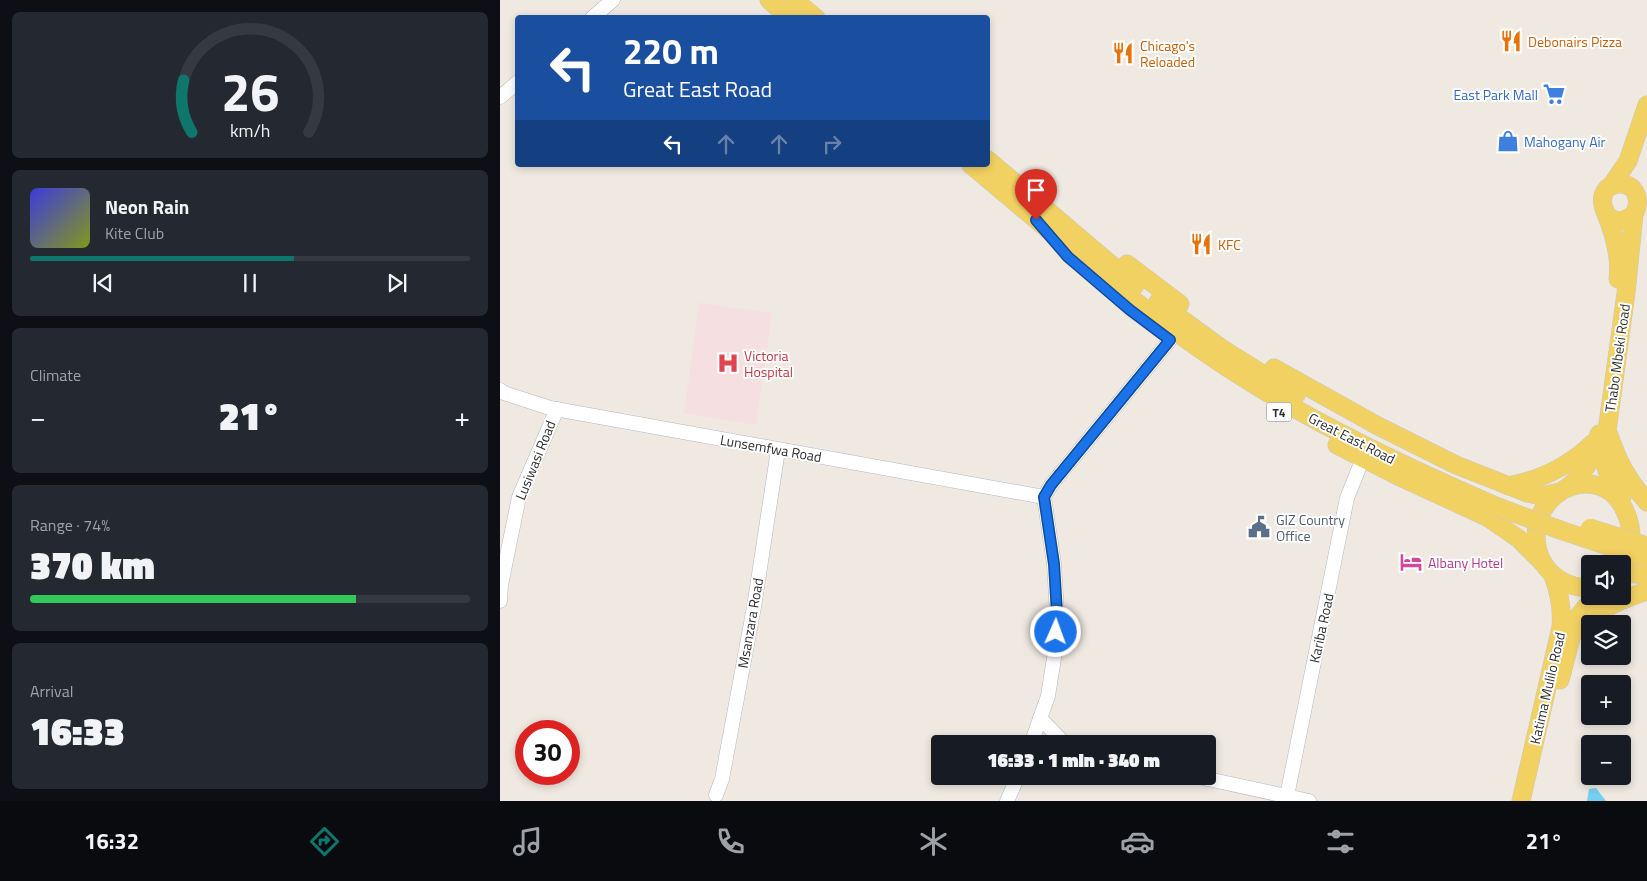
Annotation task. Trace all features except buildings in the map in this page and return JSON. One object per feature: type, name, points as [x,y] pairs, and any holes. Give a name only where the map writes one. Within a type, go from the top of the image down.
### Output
[{"type":"main road","points":[[769,0],[786,15]]},
{"type":"main road","points":[[794,0],[812,15]]},
{"type":"main road","name":"Thabo Mbeki Road","points":[[1642,523],[1607,476],[1604,465],[1603,435],[1619,274],[1618,253],[1612,227],[1602,203],[1602,196],[1628,161],[1647,105]]},
{"type":"main road","name":"Thabo Mbeki Road","points":[[1564,490],[1576,481],[1603,435],[1639,211],[1638,204],[1647,115]]},
{"type":"main road","name":"Great East Road","points":[[990,162],[1045,219],[1068,257],[1130,310],[1170,340],[1286,416],[1363,458],[1487,517],[1519,539],[1548,569]]},
{"type":"main road","name":"Great East Road","points":[[974,167],[1183,322],[1298,397],[1372,437],[1451,474],[1566,520],[1647,546]]},
{"type":"main road","points":[[1611,186],[1616,184],[1626,185],[1639,193]]},
{"type":"main road","points":[[1606,214],[1611,218],[1623,220],[1639,211]]},
{"type":"main road","points":[[1503,496],[1553,472],[1580,455],[1603,435],[1627,477],[1647,502]]},
{"type":"main road","name":"Great East Road","points":[[1503,496],[1526,493],[1541,496],[1576,486],[1596,485],[1622,498]]},
{"type":"main road","name":"Katima Mulilo Road","points":[[1521,801],[1561,626],[1562,613],[1560,597],[1536,546],[1536,528],[1542,511],[1553,497],[1564,490]]},
{"type":"main road","name":"Great East Road","points":[[1503,496],[1562,531],[1647,559]]},
{"type":"main road","points":[[1631,564],[1638,548],[1642,523]]},
{"type":"main road","points":[[1548,569],[1568,584],[1581,586]]},
{"type":"main road","points":[[1631,574],[1647,575]]},
{"type":"main road","points":[[1573,633],[1588,618],[1647,591]]},
{"type":"main road","name":"Katima Mulilo Road","points":[[1533,801],[1576,619],[1588,605]]},
{"type":"street","points":[[596,15],[613,0]]},
{"type":"street","points":[[501,95],[515,84]]},
{"type":"street","points":[[1034,735],[1048,696],[1055,652],[1057,613],[1054,564],[1044,497],[1051,485],[1170,340]]},
{"type":"street","name":"Lunsemfwa Road","points":[[500,390],[504,393],[557,409],[1044,497]]},
{"type":"street","name":"Lusiwasi Road","points":[[500,601],[501,585],[518,497],[557,409]]},
{"type":"street","name":"Msanzara Road","points":[[713,799],[722,779],[754,607],[778,450]]},
{"type":"street","name":"Kariba Road","points":[[1286,799],[1347,498],[1363,458]]},
{"type":"street","points":[[1040,718],[1056,735]]},
{"type":"street","points":[[1216,782],[1286,799],[1309,801]]},
{"type":"street","points":[[1007,801],[1014,785]]},
{"type":"shaded area","name":"Victoria Hospital","points":[[699,303],[772,313],[756,425],[684,413]]},
{"type":"water","points":[[1596,788],[1606,801],[1587,801],[1589,789]]},
{"type":"place","name":"Debonairs Pizza","points":[[1511,41]]},
{"type":"place","name":"Chicago's Reloaded","points":[[1123,53]]},
{"type":"place","name":"East Park Mall","points":[[1554,94]]},
{"type":"place","name":"Mahogany Air","points":[[1508,141]]},
{"type":"place","name":"KFC","points":[[1201,244]]},
{"type":"place","name":"Victoria Hospital","points":[[728,363]]},
{"type":"place","name":"GIZ Country Office","points":[[1259,527]]},
{"type":"place","name":"Albany Hotel","points":[[1411,562]]},
{"type":"route","points":[[1036,220],[1068,257],[1130,310],[1170,340],[1051,485],[1044,497],[1054,564],[1057,613],[1056,632]]}]
